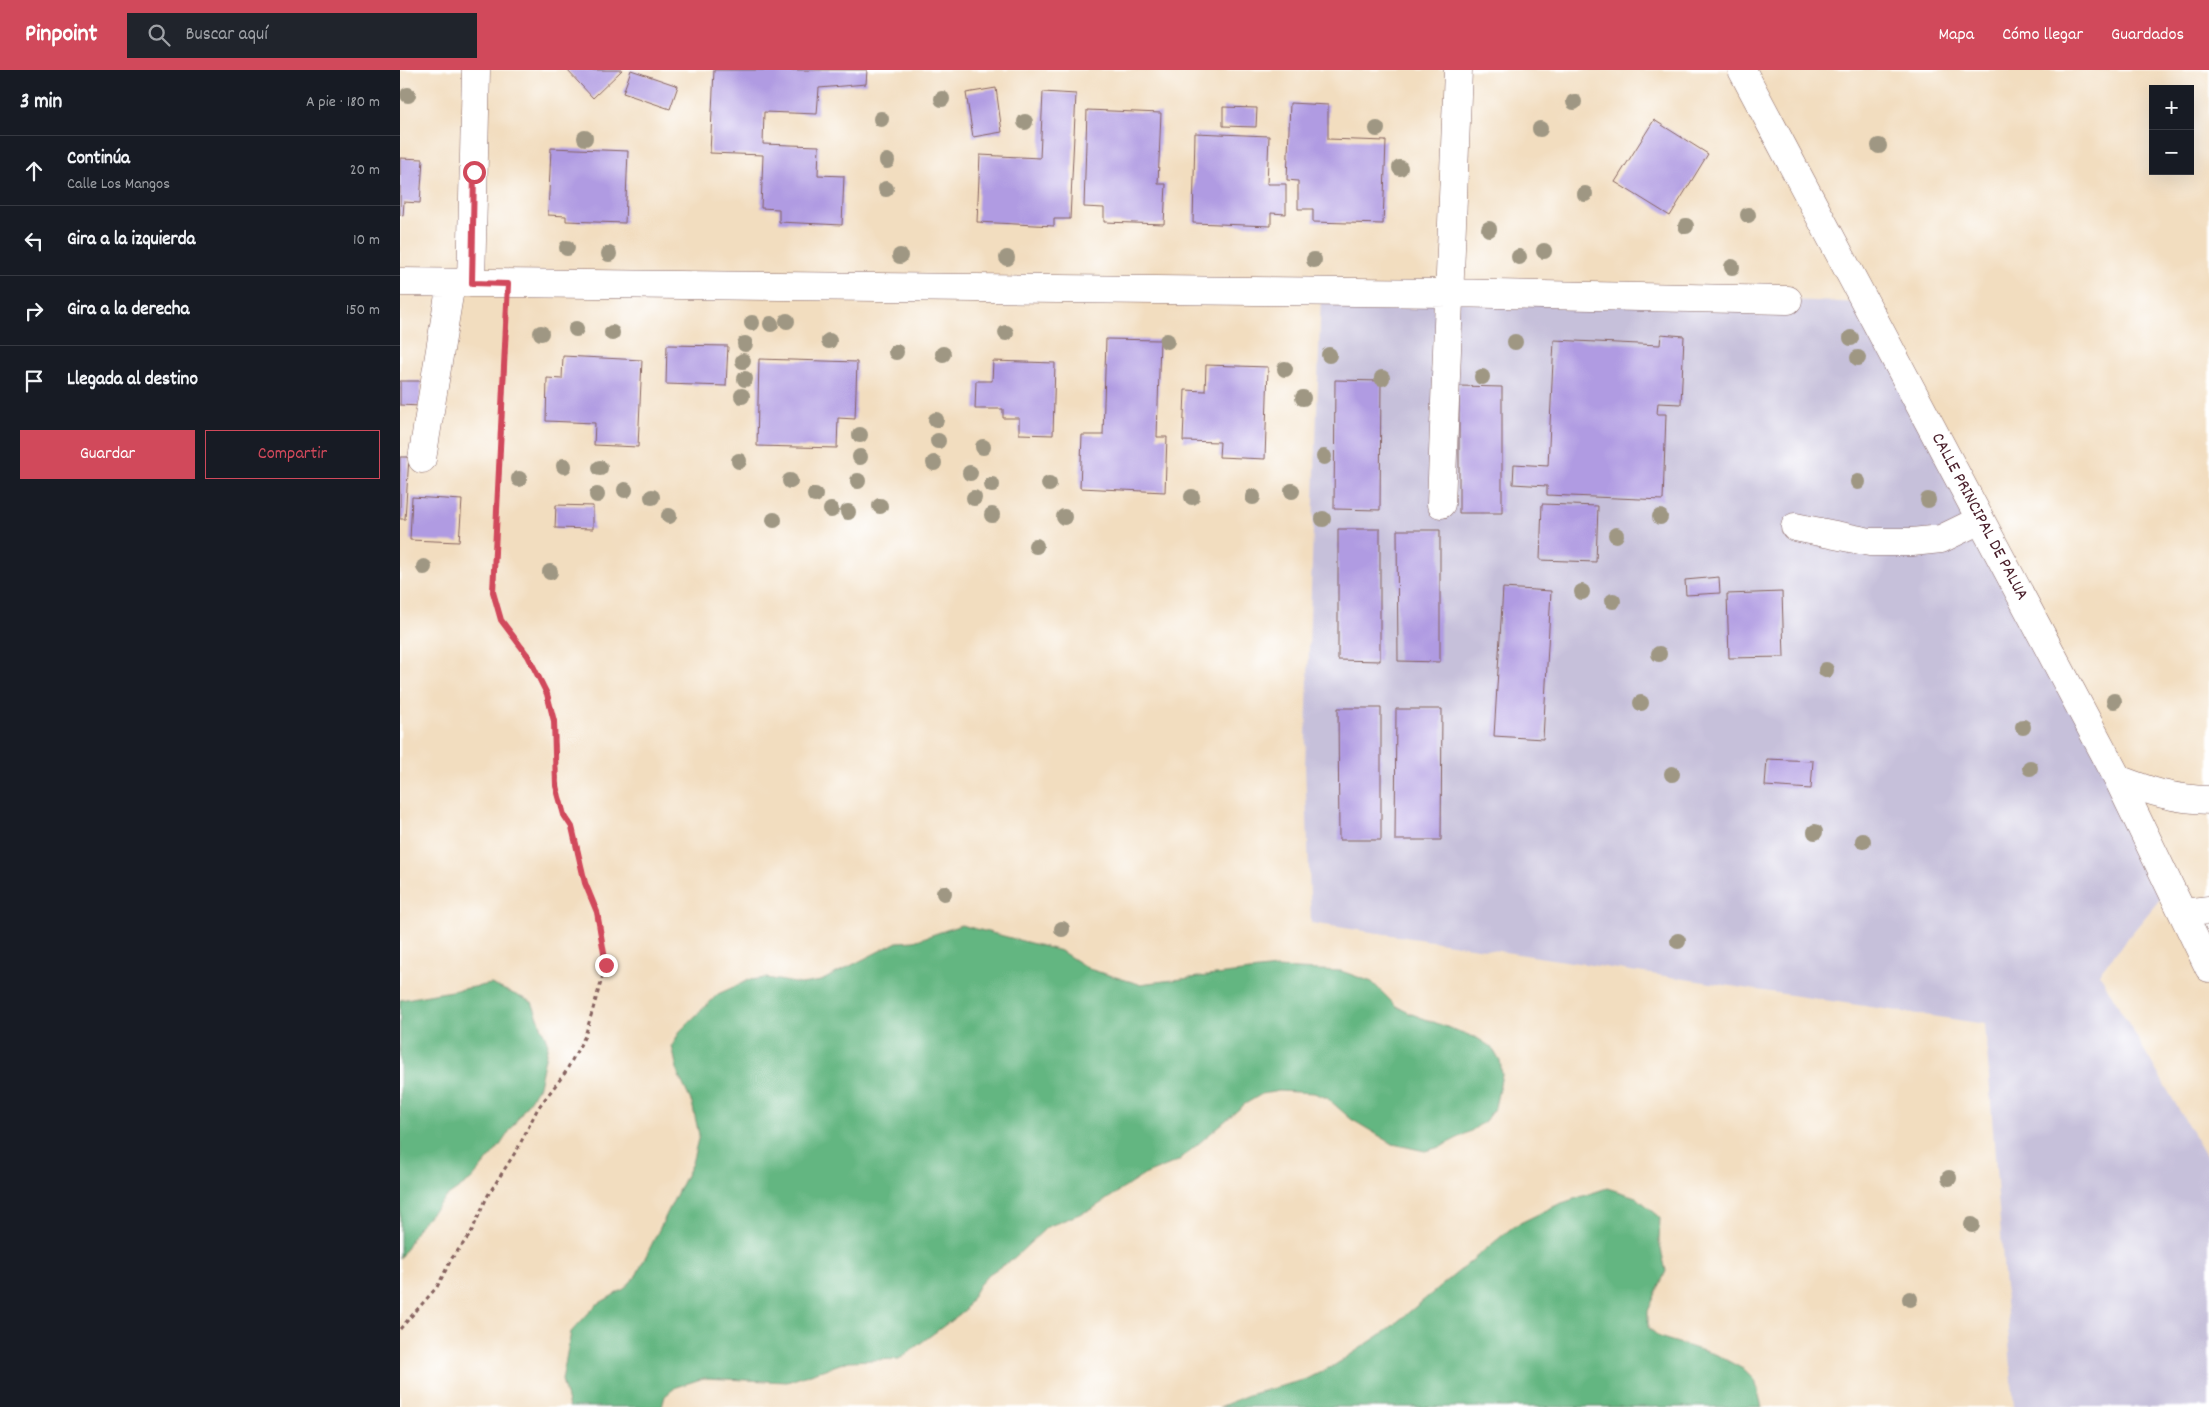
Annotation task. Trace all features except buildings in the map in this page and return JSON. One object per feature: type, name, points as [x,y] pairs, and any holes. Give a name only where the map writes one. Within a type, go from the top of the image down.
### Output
[{"type":"street","points":[[422,459],[461,283],[476,70]]},
{"type":"street","points":[[1440,504],[1458,70]]},
{"type":"street","name":"CALLE PRINCIPAL DE PALUA","points":[[1742,70],[2118,779],[2196,911],[2209,968]]},
{"type":"street","points":[[400,282],[1448,293],[1788,300]]},
{"type":"street","points":[[1795,527],[1870,542],[1912,542],[1941,539],[1980,520]]},
{"type":"street","points":[[2118,779],[2182,800],[2209,800]]},
{"type":"path","points":[[400,1329],[437,1287],[452,1258],[470,1235],[488,1195],[518,1148],[538,1108],[565,1073],[585,1036],[606,965],[597,912],[585,883],[572,827],[564,815],[556,786],[554,721],[547,694],[528,656],[501,620],[493,592],[508,284]]},
{"type":"shaded area","points":[[1321,293],[1788,300],[1866,303],[2170,887],[2099,973],[2209,1161],[2209,1407],[2014,1407],[1985,1024],[1311,923],[1305,766]]},
{"type":"green space","points":[[961,925],[1061,951],[1089,969],[1139,984],[1276,968],[1341,971],[1372,982],[1396,1006],[1409,1013],[1477,1038],[1491,1047],[1500,1060],[1502,1075],[1495,1107],[1485,1121],[1471,1131],[1440,1147],[1425,1151],[1393,1144],[1351,1119],[1327,1098],[1314,1093],[1279,1091],[1262,1094],[1245,1104],[1178,1161],[1144,1175],[1092,1209],[1047,1227],[1014,1258],[989,1274],[979,1285],[964,1311],[899,1359],[849,1361],[787,1382],[704,1378],[676,1387],[665,1396],[662,1407],[569,1407],[562,1380],[571,1332],[596,1305],[624,1289],[636,1276],[692,1163],[699,1135],[692,1103],[678,1074],[672,1046],[680,1031],[718,994],[749,980],[767,978],[801,984],[821,981],[897,942],[914,941]]},
{"type":"green space","points":[[491,984],[532,1002],[548,1044],[539,1086],[499,1147],[471,1180],[445,1198],[419,1226],[400,1258],[400,1000]]},
{"type":"green space","points":[[1607,1188],[1636,1197],[1660,1217],[1659,1241],[1666,1271],[1648,1311],[1648,1327],[1659,1337],[1717,1355],[1745,1370],[1755,1380],[1762,1407],[1220,1407],[1248,1395],[1307,1379],[1335,1365],[1386,1331],[1514,1226],[1559,1204]]},
{"type":"route","points":[[474,172],[472,283],[508,284],[493,592],[501,620],[528,656],[547,694],[554,721],[556,786],[564,815],[572,827],[585,883],[597,912],[606,965]]}]
